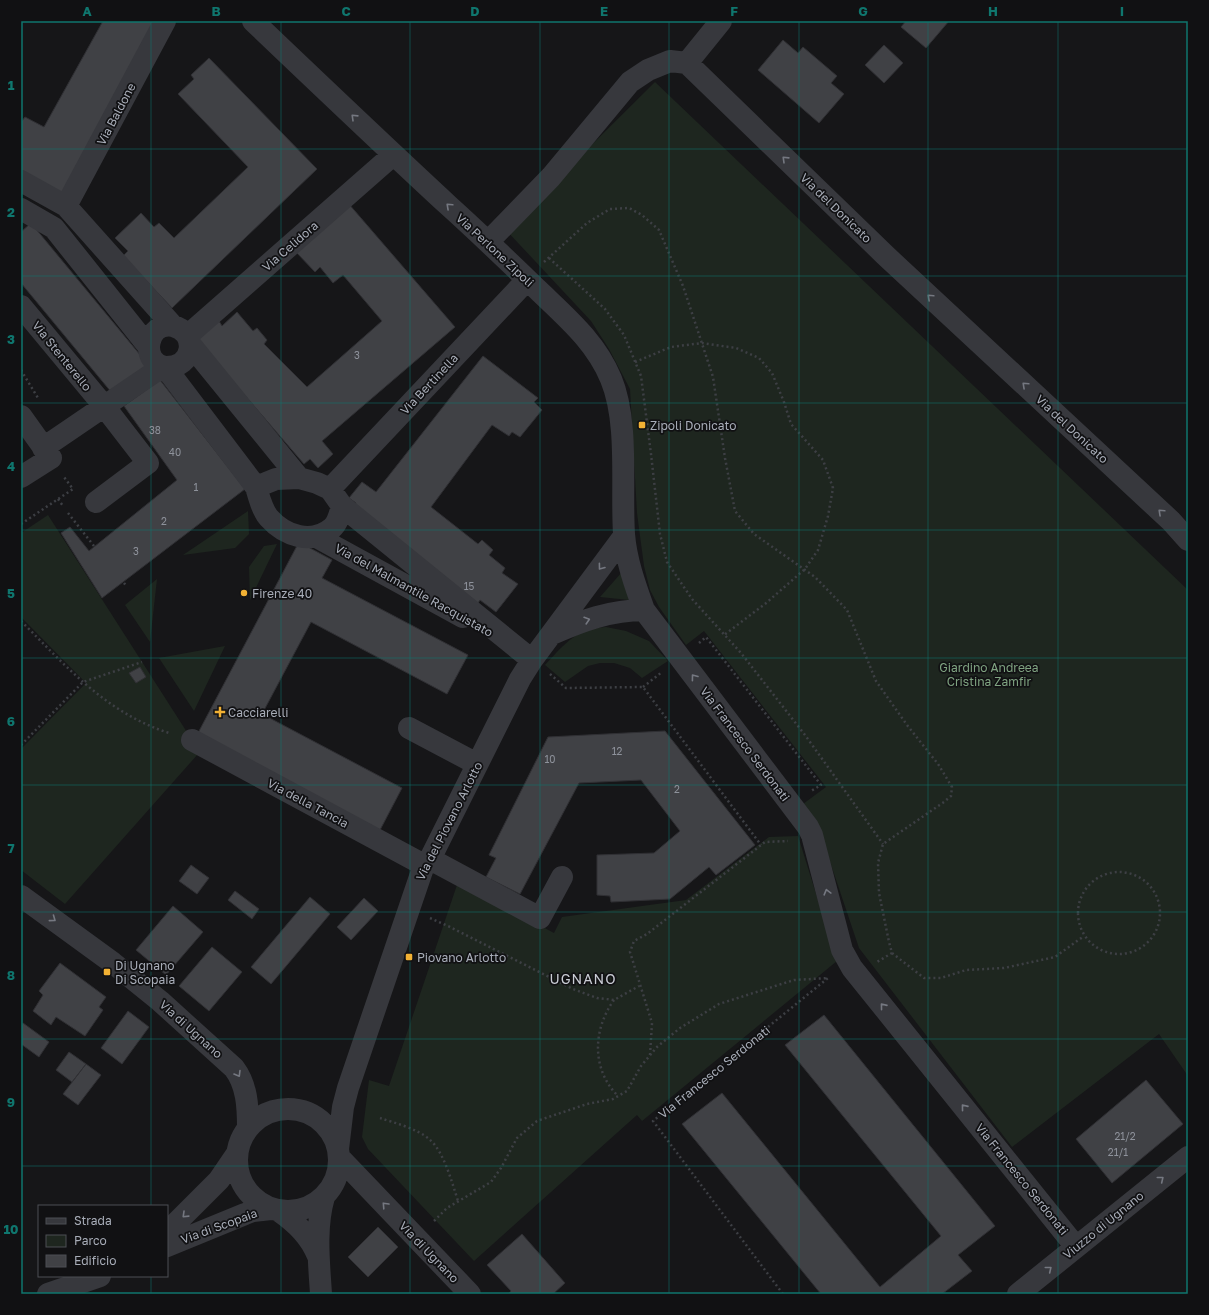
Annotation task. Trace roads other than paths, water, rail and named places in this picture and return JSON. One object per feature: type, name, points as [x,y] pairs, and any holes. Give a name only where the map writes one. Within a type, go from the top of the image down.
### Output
[{"type":"street","name":"Via Baldone","points":[[66,206],[165,21]]},
{"type":"street","name":"Via Perlone Zipoli","points":[[253,21],[393,155],[488,242],[534,272],[592,345],[606,367],[612,380],[619,408],[621,427],[624,536]]},
{"type":"street","points":[[488,242],[551,178],[630,82],[648,70],[670,61],[687,63],[721,21]]},
{"type":"street","name":"Via del Donicato","points":[[687,63],[885,255],[1171,521],[1188,540]]},
{"type":"street","name":"Via Celidora","points":[[183,336],[393,155]]},
{"type":"street","points":[[21,181],[66,206],[183,336],[299,478]]},
{"type":"street","name":"Via del Malmantile Racquistato","points":[[21,209],[54,228],[148,346],[151,357],[155,363],[163,367],[256,487],[261,503],[268,517],[282,528],[300,537],[315,536],[332,528],[340,517],[336,498]]},
{"type":"street","name":"Via Bertinella","points":[[336,498],[534,272]]},
{"type":"street","name":"Via Stenterello","points":[[21,306],[104,406],[148,463],[96,502]]},
{"type":"street","points":[[21,477],[47,453],[104,406],[163,367],[172,368],[183,362],[188,357],[190,350],[183,336],[166,326],[158,329],[153,334],[148,346]]},
{"type":"street","points":[[21,416],[47,453]]},
{"type":"street","name":"Via del Malmantile Racquistato","points":[[256,487],[276,479],[299,478],[317,483],[539,665]]},
{"type":"street","name":"Via del Malmantile Racquistato","points":[[315,536],[513,644]]},
{"type":"street","name":"Via Francesco Serdonati","points":[[624,536],[630,569],[644,610],[812,835],[842,950],[848,961],[858,976],[1076,1247]]},
{"type":"street","name":"Via del Piovano Arlotto","points":[[339,1153],[342,1113],[348,1088],[409,909],[427,862],[520,679],[539,665],[551,635],[624,536]]},
{"type":"street","name":"Via del Piovano Arlotto","points":[[551,635],[583,621],[601,616],[632,610],[644,610]]},
{"type":"street","points":[[409,728],[477,764]]},
{"type":"street","name":"Via della Tancia","points":[[192,740],[427,862],[540,918],[562,877]]},
{"type":"street","name":"Via di Ugnano","points":[[21,896],[119,968],[160,1001],[234,1068],[244,1086],[247,1104],[248,1128]]},
{"type":"street","points":[[303,1111],[325,1104],[348,1088]]},
{"type":"street","name":"Via di Ugnano","points":[[318,1257],[305,1234],[292,1221],[275,1210],[261,1204],[252,1197],[244,1188],[239,1178],[236,1167],[236,1155],[240,1141],[248,1128],[259,1118],[273,1111],[293,1109],[303,1111],[326,1125],[336,1141],[339,1153],[470,1294]]},
{"type":"street","points":[[275,1210],[295,1212],[303,1210],[324,1197],[336,1178],[339,1168],[339,1153]]},
{"type":"street","name":"Via di Scopaia","points":[[168,1231],[218,1180],[236,1155]]},
{"type":"street","name":"Viuzzo di Ugnano","points":[[1018,1294],[1188,1157]]},
{"type":"street","points":[[321,1294],[318,1257],[319,1221],[324,1197]]},
{"type":"street","name":"Via di Scopaia","points":[[168,1246],[253,1211],[275,1210]]},
{"type":"street","points":[[48,1294],[97,1277]]},
{"type":"place","name":"Zipoli Donicato","points":[[642,425]]},
{"type":"place","name":"Firenze 40","points":[[244,593]]},
{"type":"place","name":"Cacciarelli","points":[[220,712]]},
{"type":"place","name":"Piovano Arlotto","points":[[409,957]]},
{"type":"place","name":"Di Ugnano Di Scopaia","points":[[107,972]]},
{"type":"district","name":"UGNANO","points":[[583,978]]},
{"type":"park label","name":"Giardino Andreea Cristina Zamfir","points":[[989,674]]}]
